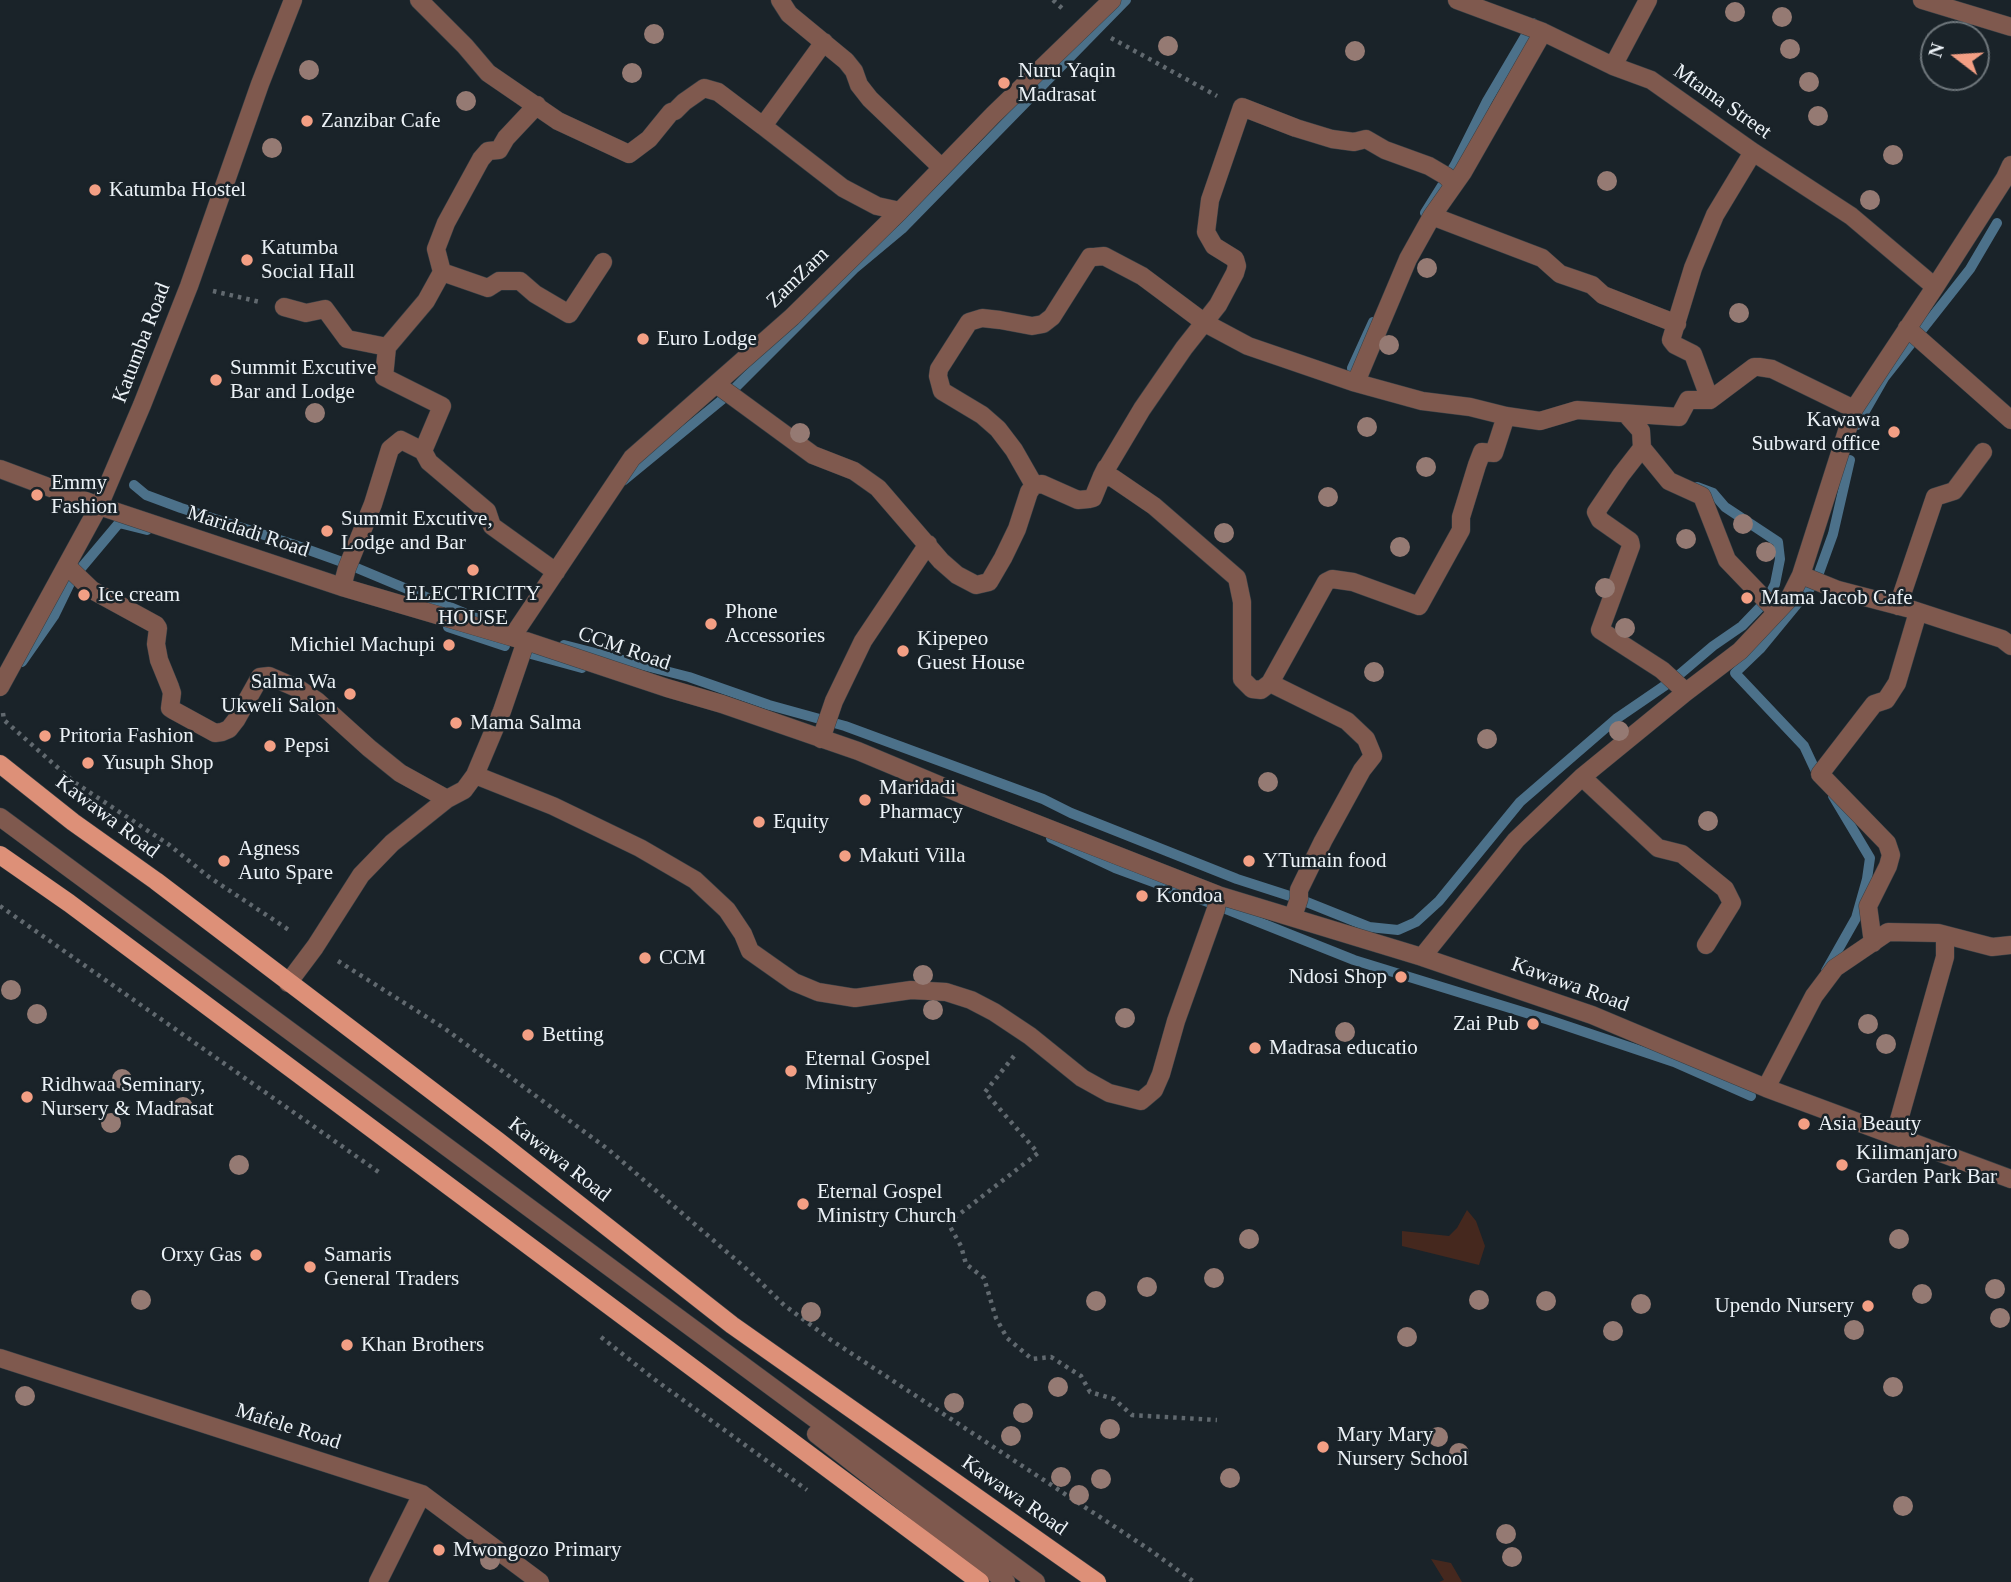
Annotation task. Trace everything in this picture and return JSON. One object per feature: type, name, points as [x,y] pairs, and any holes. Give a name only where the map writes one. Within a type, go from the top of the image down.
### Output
[{"type":"main road","name":"Kawawa Road","points":[[0,764],[498,1141],[732,1325],[1097,1582]]},
{"type":"main road","points":[[0,856],[80,912],[980,1582]]},
{"type":"street","name":"Katumba Road","points":[[0,687],[99,506],[189,286],[260,84],[293,0]]},
{"type":"street","points":[[418,0],[488,73],[558,121],[629,153],[649,139],[671,112],[704,88],[718,92],[843,188],[877,206],[900,211]]},
{"type":"street","points":[[780,0],[789,15],[824,42],[854,71],[859,85],[870,100],[941,167]]},
{"type":"street","name":"ZamZam","points":[[519,639],[556,572],[632,458],[792,317],[1112,0]]},
{"type":"street","name":"Mtama Street","points":[[1457,0],[1542,32],[1613,66],[1651,80],[1753,152],[1851,216],[1935,287]]},
{"type":"street","points":[[1613,66],[1648,0]]},
{"type":"street","points":[[1922,0],[2011,27]]},
{"type":"street","points":[[1356,382],[1408,259],[1542,32]]},
{"type":"street","points":[[763,126],[824,42]]},
{"type":"street","points":[[423,451],[442,406],[384,377],[387,347],[426,301],[442,272],[436,249],[446,223],[481,159],[488,151],[499,150],[506,138],[537,105]]},
{"type":"street","points":[[716,384],[813,455],[853,471],[878,488],[941,561],[957,575],[976,585],[989,582],[1003,558],[1034,485],[1042,484],[1084,500],[1093,498],[1102,476],[1142,410],[1230,286],[1237,266],[1235,260],[1214,246],[1206,232],[1210,200],[1242,107],[1296,128],[1343,142],[1366,139],[1429,166],[1447,176],[1454,185]]},
{"type":"street","points":[[1710,400],[1693,354],[1672,343],[1693,268],[1716,215],[1753,152]]},
{"type":"street","points":[[1422,957],[1516,840],[1581,777],[1740,651],[1788,599],[1801,575],[1854,409],[2009,175]]},
{"type":"street","points":[[1432,216],[1542,258],[1560,274],[1598,288],[1603,296],[1677,324]]},
{"type":"street","points":[[1034,485],[1014,450],[998,429],[982,415],[942,391],[939,369],[969,322],[982,318],[1032,326],[1042,324],[1052,317],[1090,257],[1104,256],[1142,276],[1205,323],[1248,346],[1422,401],[1540,421],[1577,410],[1679,417],[1688,400],[1710,400],[1754,367],[1759,367],[1772,369],[1854,409]]},
{"type":"street","points":[[442,272],[488,288],[499,281],[520,281],[569,314],[603,262]]},
{"type":"street","points":[[284,307],[306,313],[325,309],[347,339],[387,347]]},
{"type":"street","points":[[1907,328],[2011,420]]},
{"type":"street","points":[[1626,414],[1641,430],[1642,448],[1669,481],[1702,496],[1727,560],[1776,611]]},
{"type":"street","points":[[1102,476],[1113,478],[1154,506],[1237,578],[1242,602],[1242,679],[1252,690],[1261,690],[1270,683],[1326,583],[1332,579],[1353,582],[1419,606],[1461,530],[1461,517],[1482,452],[1494,453],[1506,416]]},
{"type":"street","points":[[342,587],[390,449],[401,440],[423,451],[429,462],[487,510],[492,526],[556,572]]},
{"type":"street","points":[[1642,448],[1597,510],[1597,517],[1630,541],[1600,630],[1662,670],[1686,692]]},
{"type":"street","points":[[1898,606],[1935,497],[1954,491],[1983,452]]},
{"type":"street","name":"Maridadi Road","points":[[0,469],[99,506],[342,587],[519,639]]},
{"type":"street","points":[[821,739],[834,701],[863,640],[928,544]]},
{"type":"street","points":[[67,566],[92,590],[156,625],[159,660],[172,694],[170,708],[173,710],[215,733],[222,732],[229,729],[236,720],[260,677],[269,676],[299,689],[317,701],[400,773],[447,799]]},
{"type":"street","points":[[1801,575],[1838,590],[2002,639],[2011,646]]},
{"type":"street","points":[[1873,943],[1868,906],[1888,866],[1891,856],[1887,843],[1820,774],[1874,704],[1885,700],[1898,683],[1918,612]]},
{"type":"street","points":[[288,983],[315,947],[361,875],[392,843],[447,799],[464,790],[475,775],[502,711],[519,639]]},
{"type":"street","name":"CCM Road","points":[[519,639],[858,751],[1107,851]]},
{"type":"street","points":[[1270,683],[1347,721],[1366,738],[1373,756],[1323,841],[1299,890],[1293,916]]},
{"type":"street","points":[[475,775],[553,806],[640,848],[695,880],[727,910],[743,934],[750,951],[794,982],[818,992],[855,998],[911,990],[946,992],[971,1000],[1030,1036],[1082,1078],[1109,1093],[1141,1101],[1154,1090],[1161,1074],[1218,895]]},
{"type":"street","points":[[1581,777],[1658,848],[1682,854],[1726,889],[1732,903],[1706,945]]},
{"type":"street","points":[[0,817],[1036,1582]]},
{"type":"street","points":[[0,832],[100,895],[487,1178],[1006,1582]]},
{"type":"street","name":"Kawawa Road","points":[[1107,851],[1218,895],[1422,957],[1592,1016],[1766,1088],[2011,1179]]},
{"type":"street","points":[[1766,1088],[1814,996],[1835,968],[1888,932],[1945,935],[1992,947],[2011,945]]},
{"type":"street","points":[[1895,1134],[1945,957],[1945,935]]},
{"type":"street","name":"Mafele Road","points":[[0,1358],[422,1494],[540,1582]]},
{"type":"street","points":[[378,1582],[422,1494]]},
{"type":"path","points":[[1085,27],[1104,33],[1227,102],[1242,107]]},
{"type":"path","points":[[189,286],[284,307]]},
{"type":"path","points":[[2,707],[5,720],[74,782],[168,844],[209,877],[444,1028],[609,1150],[750,1272],[784,1305],[1194,1582]]},
{"type":"path","points":[[0,906],[387,1177]]},
{"type":"path","points":[[1030,1036],[985,1092],[1038,1153],[948,1223],[961,1246],[966,1264],[984,1279],[996,1318],[1007,1338],[1032,1359],[1051,1357],[1082,1376],[1090,1392],[1114,1399],[1132,1415],[1217,1420]]},
{"type":"path","points":[[591,1329],[654,1379],[816,1497]]},
{"type":"shaded area","points":[[1467,1210],[1476,1221],[1485,1246],[1479,1265],[1402,1246],[1402,1231],[1449,1236]]},
{"type":"shaded area","points":[[1431,1559],[1451,1563],[1462,1582],[1439,1582],[1444,1580]]},
{"type":"waterway","points":[[623,481],[729,394],[854,269],[902,229],[1126,0]]},
{"type":"waterway","points":[[1425,213],[1455,165],[1487,101],[1533,23]]},
{"type":"waterway","points":[[1857,425],[1884,378],[1970,269],[1997,223]]},
{"type":"waterway","points":[[1357,379],[1353,377],[1352,368],[1373,322]]},
{"type":"waterway","points":[[1819,778],[1804,746],[1735,673],[1760,649],[1816,581],[1833,534],[1850,460]]},
{"type":"waterway","points":[[134,485],[146,495],[181,508],[345,563]]},
{"type":"waterway","points":[[564,645],[689,677],[769,705],[845,726],[1043,799],[1071,813],[1237,879],[1299,899],[1369,927],[1398,930],[1416,922],[1439,901],[1520,802],[1616,719],[1673,680],[1713,646],[1742,626],[1767,600],[1775,584],[1780,559],[1778,542],[1725,507],[1713,493],[1697,487]]},
{"type":"waterway","points":[[77,573],[119,523],[147,530]]},
{"type":"waterway","points":[[352,566],[486,622]]},
{"type":"waterway","points":[[22,662],[54,616],[72,579]]},
{"type":"waterway","points":[[448,627],[505,646]]},
{"type":"waterway","points":[[531,654],[582,668]]},
{"type":"waterway","points":[[1826,971],[1856,918],[1870,858],[1833,796]]},
{"type":"waterway","points":[[1051,838],[1115,868],[1354,960],[1674,1062],[1751,1096]]},
{"type":"place","name":"Nuru Yaqin Madrasat","points":[[1004,83]]},
{"type":"place","name":"Zanzibar Cafe","points":[[307,121]]},
{"type":"place","name":"Katumba Hostel","points":[[95,190]]},
{"type":"place","name":"Katumba Social Hall","points":[[247,260]]},
{"type":"place","name":"Euro Lodge","points":[[643,339]]},
{"type":"place","name":"Summit Excutive Bar and Lodge","points":[[216,380]]},
{"type":"place","name":"Kawawa Subward office","points":[[1894,432]]},
{"type":"place","name":"Emmy Fashion","points":[[37,495]]},
{"type":"place","name":"Summit Excutive, Lodge and Bar","points":[[327,531]]},
{"type":"place","name":"ELECTRICITY HOUSE","points":[[473,570]]},
{"type":"place","name":"Ice cream","points":[[84,595]]},
{"type":"place","name":"Mama Jacob Cafe","points":[[1747,598]]},
{"type":"place","name":"Phone Accessories","points":[[711,624]]},
{"type":"place","name":"Michiel Machupi","points":[[449,645]]},
{"type":"place","name":"Kipepeo Guest House","points":[[903,651]]},
{"type":"place","name":"Salma Wa Ukweli Salon","points":[[350,694]]},
{"type":"place","name":"Mama Salma","points":[[456,723]]},
{"type":"place","name":"Pritoria Fashion","points":[[45,736]]},
{"type":"place","name":"Pepsi","points":[[270,746]]},
{"type":"place","name":"Yusuph Shop","points":[[88,763]]},
{"type":"place","name":"Maridadi Pharmacy","points":[[865,800]]},
{"type":"place","name":"Equity","points":[[759,822]]},
{"type":"place","name":"Makuti Villa","points":[[845,856]]},
{"type":"place","name":"Agness Auto Spare","points":[[224,861]]},
{"type":"place","name":"YTumain food","points":[[1249,861]]},
{"type":"place","name":"Kondoa","points":[[1142,896]]},
{"type":"place","name":"CCM","points":[[645,958]]},
{"type":"place","name":"Ndosi Shop","points":[[1401,977]]},
{"type":"place","name":"Zai Pub","points":[[1533,1024]]},
{"type":"place","name":"Betting","points":[[528,1035]]},
{"type":"place","name":"Madrasa educatio","points":[[1255,1048]]},
{"type":"place","name":"Eternal Gospel Ministry","points":[[791,1071]]},
{"type":"place","name":"Ridhwaa Seminary, Nursery & Madrasat","points":[[27,1097]]},
{"type":"place","name":"Asia Beauty","points":[[1804,1124]]},
{"type":"place","name":"Kilimanjaro Garden Park Bar","points":[[1842,1165]]},
{"type":"place","name":"Eternal Gospel Ministry Church","points":[[803,1204]]},
{"type":"place","name":"Orxy Gas","points":[[256,1255]]},
{"type":"place","name":"Samaris General Traders","points":[[310,1267]]},
{"type":"place","name":"Upendo Nursery","points":[[1868,1306]]},
{"type":"place","name":"Khan Brothers","points":[[347,1345]]},
{"type":"place","name":"Mary Mary Nursery School","points":[[1323,1447]]},
{"type":"place","name":"Mwongozo Primary","points":[[439,1550]]}]
